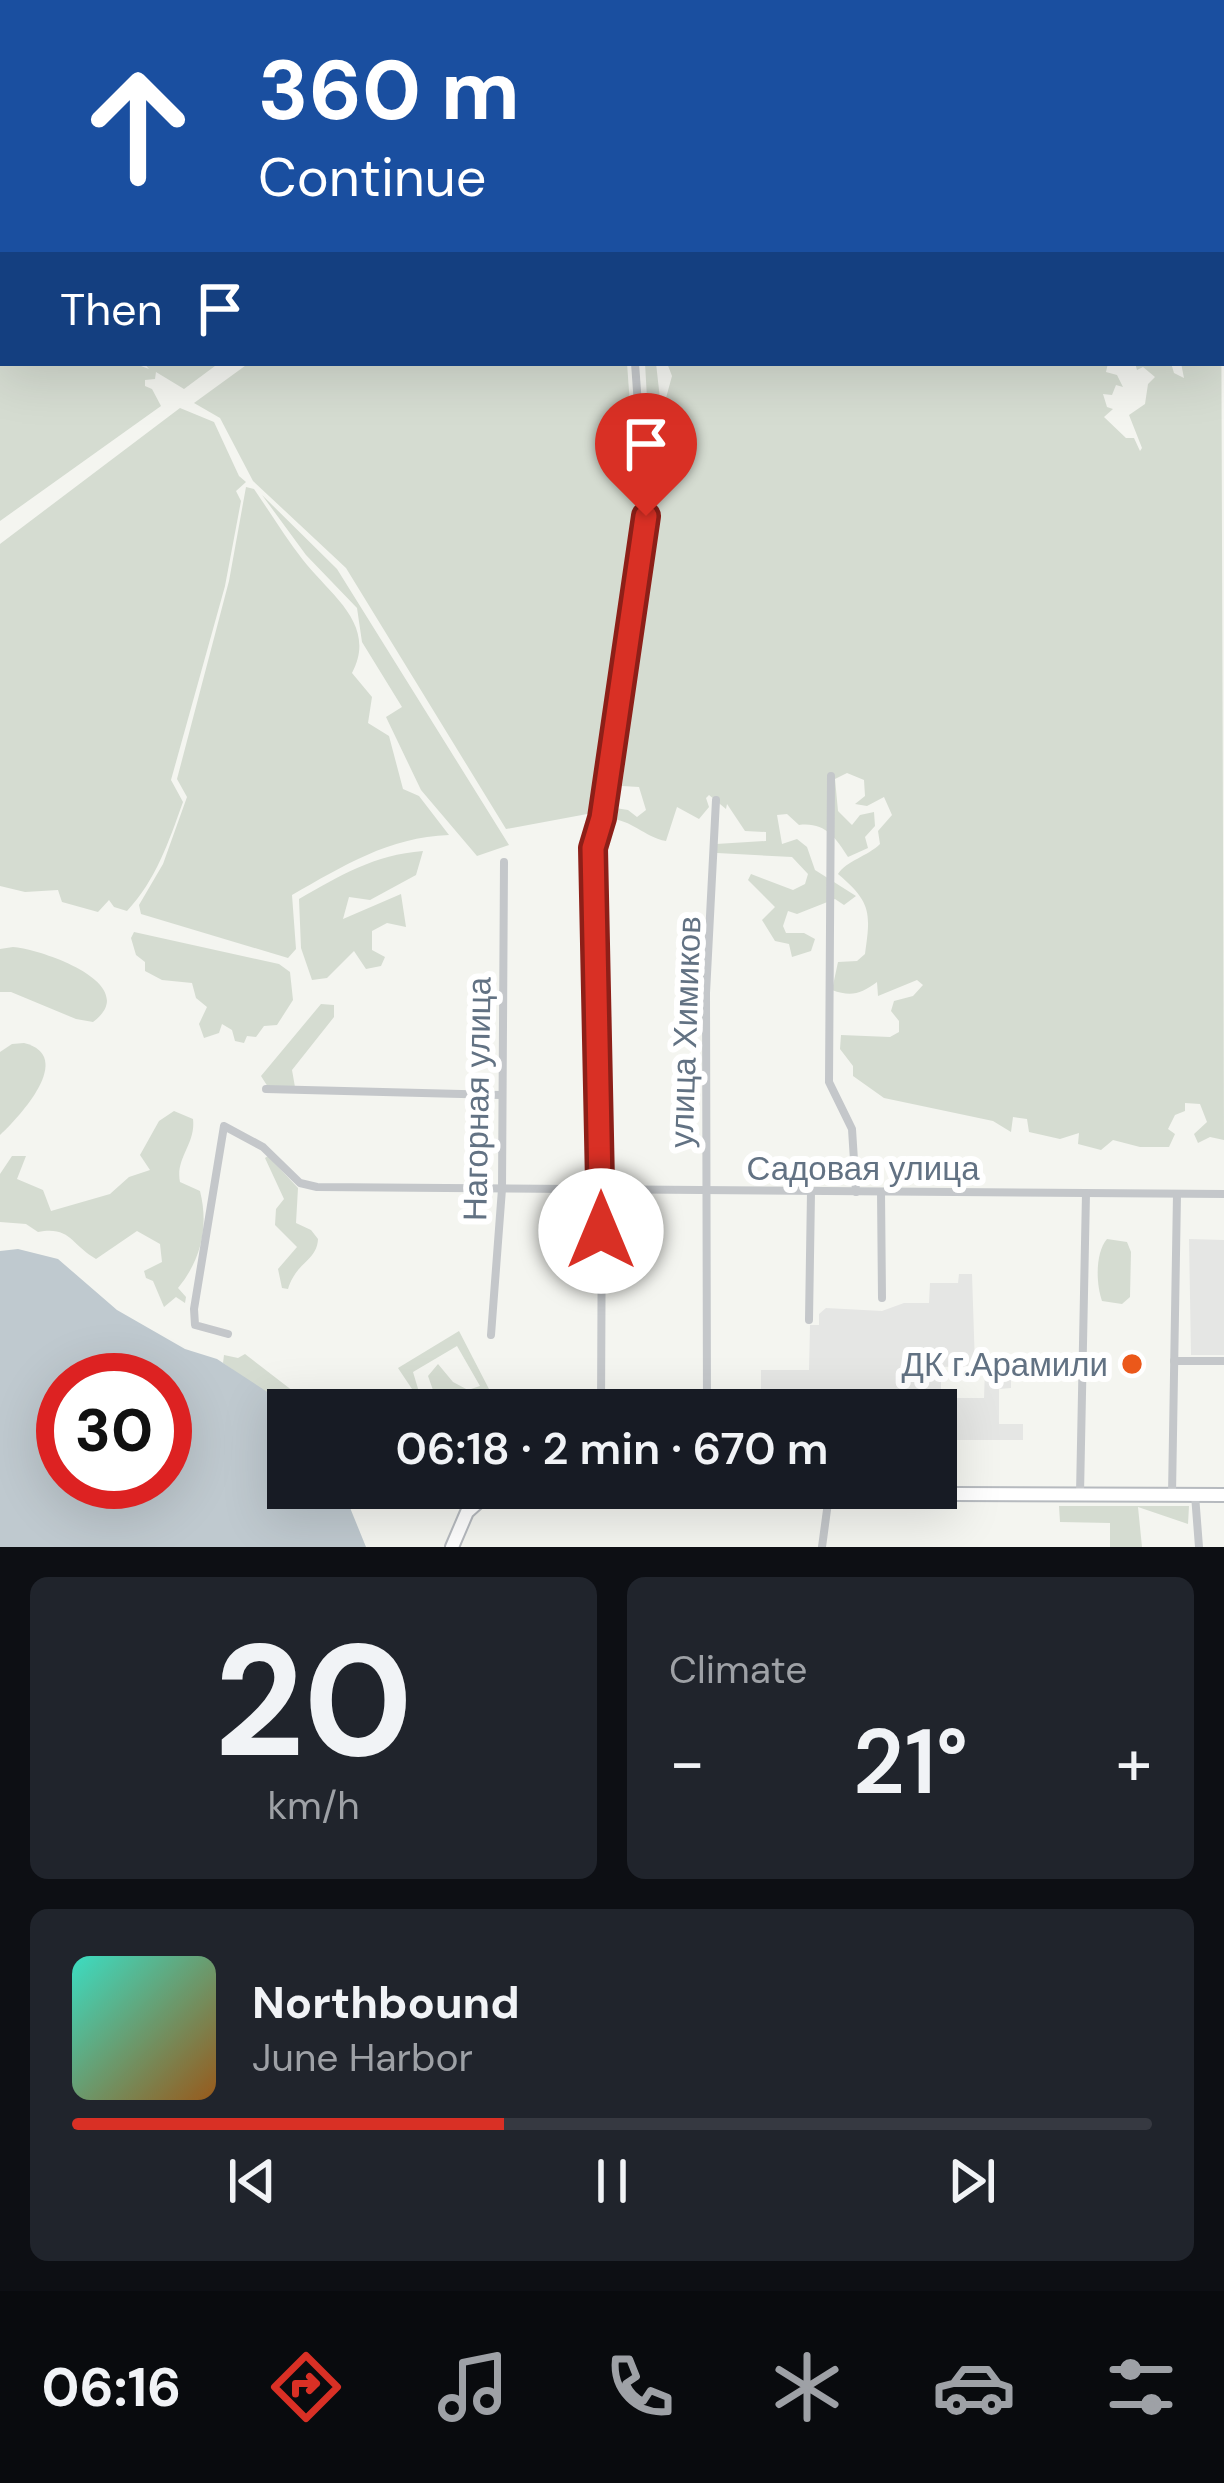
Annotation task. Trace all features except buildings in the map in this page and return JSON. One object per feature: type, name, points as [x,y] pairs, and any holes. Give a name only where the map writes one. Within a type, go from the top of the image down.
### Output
[{"type":"main road","points":[[957,1495],[1224,1496]]},
{"type":"main road","points":[[452,1547],[471,1509]]},
{"type":"street","points":[[601,1389],[602,1190],[593,848],[602,818],[646,516],[635,366]]},
{"type":"street","points":[[831,776],[829,1082],[852,1129],[856,1192]]},
{"type":"street","name":"улица Химиков","points":[[707,1389],[706,993],[716,800]]},
{"type":"street","name":"Нагорная улица","points":[[490,1335],[502,1190],[504,862]]},
{"type":"street","points":[[266,1089],[500,1095]]},
{"type":"street","name":"Садовая улица","points":[[228,1334],[195,1325],[194,1309],[224,1126],[263,1147],[300,1183],[317,1186],[1224,1195]]},
{"type":"street","points":[[809,1320],[812,1192]]},
{"type":"street","points":[[881,1192],[882,1298]]},
{"type":"street","points":[[1080,1496],[1086,1193]]},
{"type":"street","points":[[1172,1495],[1177,1194]]},
{"type":"street","points":[[1174,1361],[1224,1361]]},
{"type":"street","points":[[1195,1495],[1199,1547]]},
{"type":"street","points":[[822,1547],[827,1509]]},
{"type":"shaded area","points":[[0,366],[215,366],[184,389],[156,372],[155,379],[145,380],[145,386],[161,406],[0,521]]},
{"type":"shaded area","points":[[245,366],[627,366],[638,517],[598,812],[506,829],[346,568],[253,481],[220,418],[194,403]]},
{"type":"shaded area","points":[[645,366],[656,366],[660,399],[666,398],[672,376],[668,366],[1107,366],[1106,372],[1117,375],[1123,387],[1116,385],[1112,395],[1103,394],[1107,407],[1113,409],[1104,417],[1126,438],[1134,438],[1140,451],[1129,415],[1145,404],[1148,384],[1155,377],[1136,366],[1172,366],[1184,378],[1182,366],[1221,366],[1224,1140],[1210,1137],[1198,1143],[1194,1134],[1207,1122],[1200,1104],[1185,1103],[1185,1111],[1175,1115],[1168,1129],[1175,1134],[1169,1147],[1113,1140],[1101,1150],[1078,1144],[1079,1133],[1060,1139],[1029,1132],[1027,1119],[1013,1117],[1011,1132],[993,1121],[884,1098],[853,1076],[853,1066],[840,1049],[841,1035],[890,1037],[899,1032],[899,1021],[891,1011],[894,1001],[913,996],[923,985],[917,980],[878,996],[877,982],[856,993],[832,990],[838,962],[857,961],[865,954],[868,928],[863,901],[838,874],[880,844],[878,831],[892,815],[884,797],[867,806],[855,804],[865,796],[864,780],[847,773],[835,779],[838,811],[852,825],[860,815],[874,812],[875,826],[865,837],[868,848],[848,857],[823,829],[799,825],[787,814],[777,815],[782,844],[797,839],[807,847],[815,870],[856,896],[844,905],[835,899],[797,914],[788,911],[783,926],[786,933],[804,933],[815,939],[811,951],[792,957],[789,944],[775,941],[762,920],[775,907],[748,880],[751,874],[793,890],[805,884],[808,874],[792,857],[717,853],[716,844],[766,841],[766,832],[745,831],[727,804],[726,809],[709,795],[709,807],[699,819],[677,807],[666,841],[608,819],[609,807],[637,817],[646,810],[639,787],[622,786],[625,763],[620,752],[654,523]]},
{"type":"shaded area","points":[[180,408],[214,422],[246,482],[236,491],[241,501],[225,586],[171,780],[183,802],[154,873],[127,911],[109,900],[98,912],[62,902],[58,890],[25,892],[0,886],[0,544]]},
{"type":"shaded area","points":[[246,487],[254,489],[303,560],[347,611],[359,639],[352,673],[372,697],[368,723],[389,736],[403,789],[419,796],[449,835],[386,847],[292,895],[296,949],[288,958],[141,914],[139,905],[163,864],[187,797],[177,779],[229,581]]},
{"type":"shaded area","points":[[262,495],[337,569],[509,845],[477,856],[421,790],[386,717],[402,707],[362,642],[357,608],[306,555]]},
{"type":"shaded area","points":[[423,851],[416,875],[370,900],[349,897],[343,919],[401,894],[406,927],[387,923],[372,931],[372,950],[385,957],[381,966],[366,969],[354,951],[327,978],[312,980],[301,948],[299,899],[373,862]]},
{"type":"shaded area","points":[[134,932],[279,964],[290,972],[293,1000],[277,1025],[264,1026],[244,1043],[235,1041],[232,1030],[222,1024],[219,1033],[204,1038],[199,1024],[207,1007],[196,998],[192,983],[162,980],[145,971],[131,938]]},
{"type":"shaded area","points":[[13,947],[83,971],[106,995],[105,1008],[93,1022],[0,992],[0,949]]},
{"type":"shaded area","points":[[321,1004],[334,1005],[334,1017],[292,1070],[295,1087],[268,1087],[261,1076]]},
{"type":"shaded area","points":[[24,1043],[39,1050],[45,1073],[30,1101],[0,1135],[0,1052]]},
{"type":"shaded area","points":[[174,1111],[193,1119],[180,1182],[200,1191],[204,1217],[197,1254],[178,1288],[185,1303],[176,1297],[164,1307],[144,1271],[162,1262],[160,1244],[137,1231],[96,1259],[64,1234],[0,1222],[0,1174],[12,1156],[26,1156],[17,1179],[43,1190],[51,1211],[110,1194],[129,1177],[150,1170],[140,1155],[159,1121]]},
{"type":"shaded area","points":[[268,1156],[298,1188],[296,1223],[318,1239],[288,1289],[282,1288],[278,1269],[297,1247],[275,1225],[276,1209],[284,1199]]},
{"type":"shaded area","points":[[1107,1239],[1127,1242],[1131,1252],[1130,1297],[1122,1304],[1102,1301],[1100,1294],[1099,1260]]},
{"type":"shaded area","points":[[1189,1239],[1224,1240],[1224,1355],[1191,1355]]},
{"type":"shaded area","points":[[18,1249],[58,1259],[117,1310],[185,1349],[217,1359],[267,1392],[267,1509],[351,1509],[366,1547],[0,1547],[0,1251]]},
{"type":"shaded area","points":[[959,1274],[972,1274],[975,1366],[941,1367],[941,1389],[761,1389],[761,1370],[809,1370],[810,1325],[819,1325],[819,1314],[826,1308],[882,1311],[904,1303],[929,1303],[930,1283],[958,1283]]},
{"type":"shaded area","points":[[459,1331],[489,1389],[471,1389],[480,1386],[457,1346],[413,1372],[418,1389],[412,1389],[398,1368]]},
{"type":"shaded area","points":[[245,1354],[290,1389],[267,1389],[267,1394],[223,1363],[224,1355],[238,1358]]},
{"type":"shaded area","points":[[438,1364],[466,1389],[433,1389],[428,1376]]},
{"type":"shaded area","points":[[985,1369],[1011,1369],[1011,1388],[999,1389],[999,1424],[1023,1424],[1023,1440],[957,1440],[957,1398],[984,1398]]},
{"type":"shaded area","points":[[1059,1506],[1189,1506],[1188,1524],[1138,1507],[1142,1547],[1110,1547],[1110,1523],[1060,1522]]},
{"type":"place","name":"ДК г.Арамили","points":[[1132,1364]]},
{"type":"route","points":[[601,1231],[593,848],[602,818],[646,516]]}]
